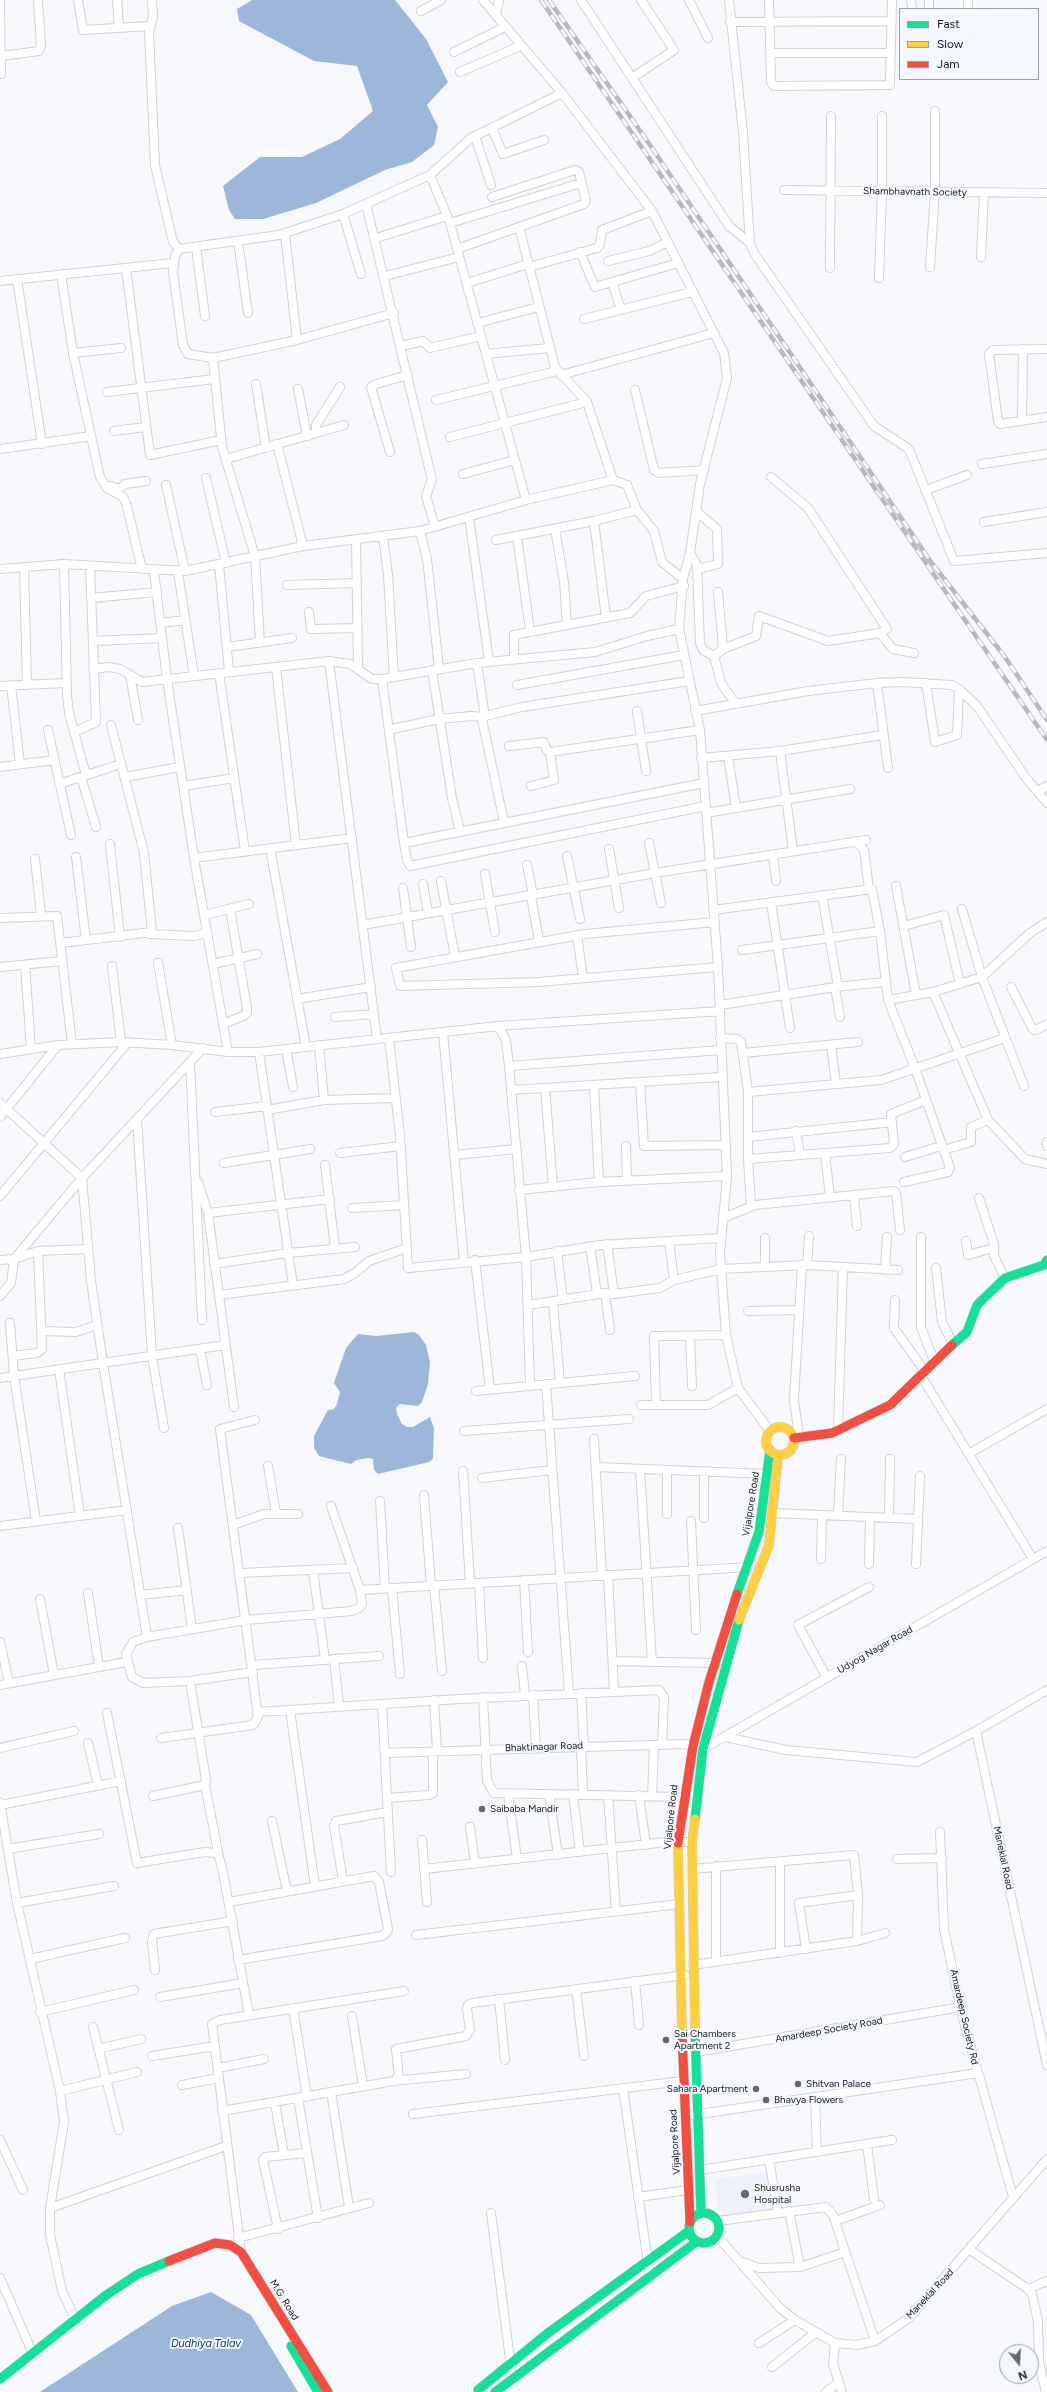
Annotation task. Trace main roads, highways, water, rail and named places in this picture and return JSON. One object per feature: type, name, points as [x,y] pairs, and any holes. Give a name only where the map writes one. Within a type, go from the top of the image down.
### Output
[{"type":"main road","points":[[774,1452],[790,1450],[796,1437],[838,1430],[890,1405],[922,1372],[969,1328],[977,1305],[1005,1278],[1044,1265],[1047,1260]]},
{"type":"main road","name":"Vijalpore Road","points":[[701,2213],[691,1868],[692,1842],[703,1749],[739,1621],[769,1545],[772,1513],[774,1452],[766,1443],[770,1431],[777,1427],[786,1428],[796,1437]]},
{"type":"main road","name":"Vijalpore Road","points":[[690,2222],[683,2081],[678,1842],[683,1797],[692,1746],[715,1662],[759,1532],[767,1474],[774,1452]]},
{"type":"main road","points":[[496,2392],[696,2242],[709,2242],[717,2236],[718,2222],[711,2214],[701,2213],[690,2222],[689,2232],[696,2242]]},
{"type":"main road","points":[[477,2391],[548,2333],[689,2232]]},
{"type":"main road","name":"M.G. Road","points":[[205,2246],[215,2243],[230,2245],[241,2252],[328,2392]]},
{"type":"main road","points":[[0,2379],[75,2319],[138,2274],[205,2246],[224,2250],[234,2256],[243,2266],[261,2293],[318,2392]]},
{"type":"water","points":[[252,0],[395,0],[426,39],[448,82],[427,105],[438,127],[434,145],[412,162],[385,170],[316,203],[263,219],[235,219],[229,210],[223,186],[260,157],[302,157],[340,139],[373,111],[357,66],[314,61],[239,21],[237,9]]},
{"type":"water","points":[[414,1332],[419,1335],[426,1345],[430,1362],[428,1384],[422,1402],[418,1406],[400,1404],[396,1408],[402,1424],[407,1427],[413,1427],[430,1417],[434,1428],[433,1459],[429,1462],[378,1474],[374,1470],[373,1459],[368,1458],[356,1460],[351,1464],[319,1456],[314,1448],[314,1436],[328,1410],[334,1409],[337,1404],[340,1392],[334,1383],[346,1348],[358,1334],[377,1336]]},
{"type":"water","name":"Dudhiya Talav","points":[[211,2292],[251,2315],[298,2392],[40,2392],[172,2306]]},
{"type":"railway","points":[[541,0],[1047,740]]},
{"type":"railway","points":[[549,0],[650,145],[931,562],[1005,657],[1047,720]]},
{"type":"place","name":"Saibaba Mandir","points":[[482,1809]]},
{"type":"place","name":"Sai Chambers Apartment 2","points":[[666,2040]]},
{"type":"place","name":"Shitvan Palace","points":[[798,2084]]},
{"type":"place","name":"Sahara Apartment","points":[[756,2089]]},
{"type":"place","name":"Bhavya Flowers","points":[[766,2100]]},
{"type":"place","name":"Shusrusha Hospital","points":[[745,2194]]}]
